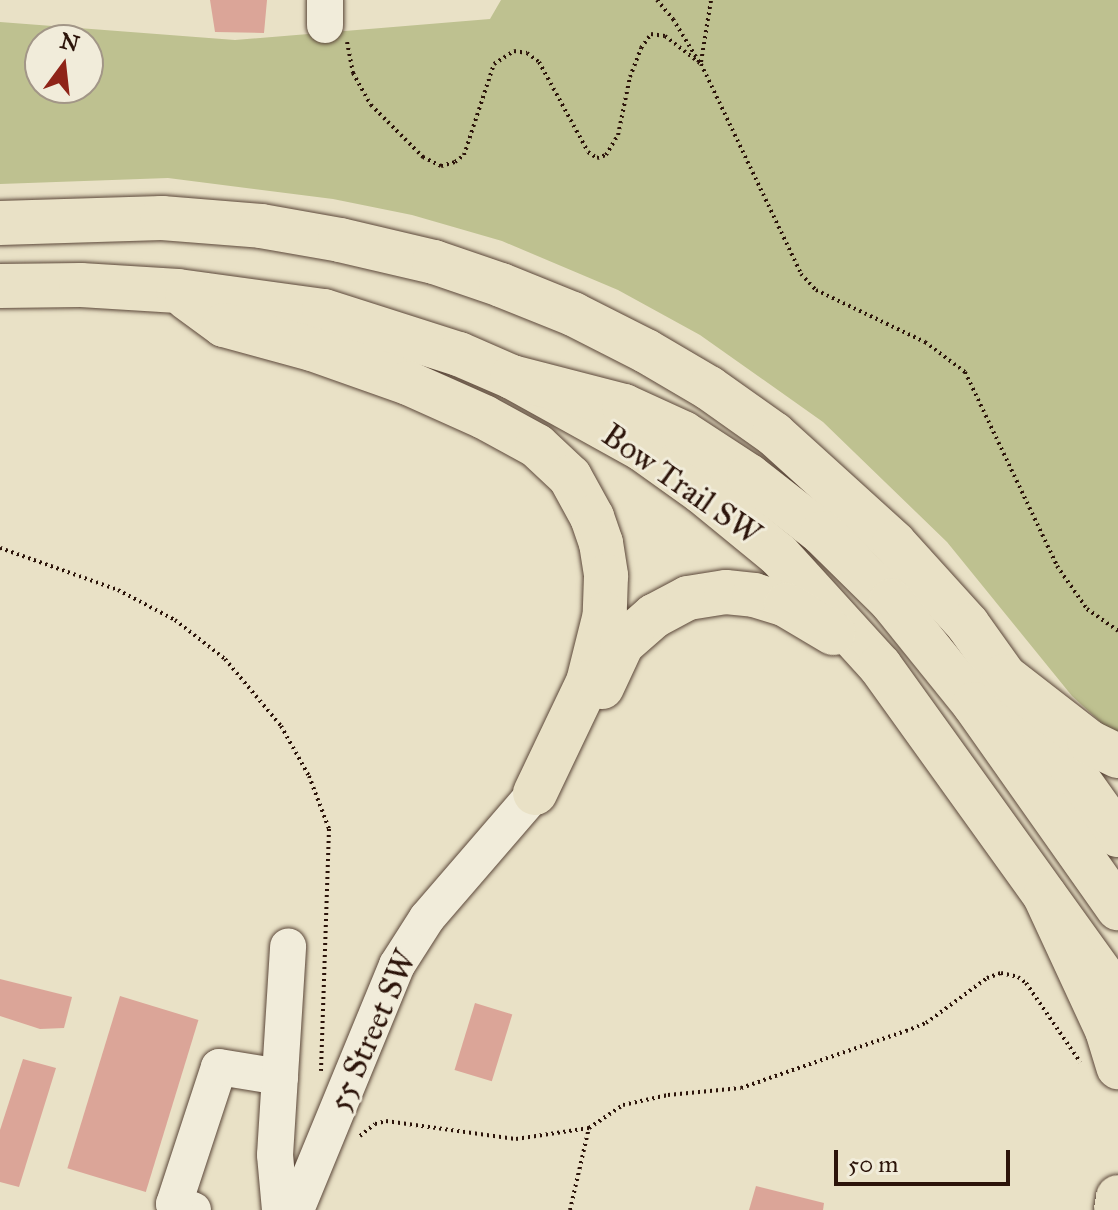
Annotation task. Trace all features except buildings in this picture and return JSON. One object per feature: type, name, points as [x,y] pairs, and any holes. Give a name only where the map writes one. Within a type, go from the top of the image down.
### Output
[{"type":"main road","points":[[0,223],[162,218],[261,226],[434,262],[573,314],[709,388],[774,434],[836,486],[894,543],[968,625],[1118,835]]},
{"type":"main road","name":"Bow Trail SW","points":[[0,286],[81,285],[178,291],[324,311],[408,335],[512,377],[642,449],[702,492],[779,555],[880,666],[1118,997]]},
{"type":"main road","points":[[178,291],[224,325],[312,349],[408,383],[484,417],[537,446],[570,477],[592,517],[601,543],[606,576],[605,614],[588,682],[535,793]]},
{"type":"main road","points":[[512,377],[624,406],[683,433],[749,476],[822,533],[891,601],[974,704],[1118,908]]},
{"type":"main road","points":[[535,793],[575,748],[622,644],[654,616],[688,598],[726,592],[754,595],[786,605],[880,666]]},
{"type":"main road","points":[[1004,676],[1089,742],[1118,756]]},
{"type":"main road","points":[[1045,896],[1107,1030],[1101,1067]]},
{"type":"main road","points":[[1116,1210],[1118,1197]]},
{"type":"street","name":"55 Street SW","points":[[296,1210],[397,965],[427,918],[535,793]]},
{"type":"street","points":[[280,1210],[275,1155],[288,946]]},
{"type":"street","points":[[193,1210],[174,1204],[219,1067],[280,1077]]},
{"type":"path","points":[[657,0],[673,19],[701,64],[801,274],[816,290],[925,342],[965,372],[1057,566],[1087,609],[1118,631]]},
{"type":"path","points":[[701,64],[711,0]]},
{"type":"path","points":[[325,12],[347,36],[353,73],[371,105],[423,157],[441,166],[455,162],[464,155],[494,64],[507,53],[523,51],[539,62],[588,152],[600,158],[611,150],[618,135],[630,77],[648,36],[661,33],[701,64]]},
{"type":"path","points":[[0,548],[118,590],[175,620],[225,659],[246,681],[296,750],[320,802],[329,829],[331,851],[320,1083]]},
{"type":"path","points":[[357,1140],[375,1124],[386,1121],[516,1139],[589,1128],[635,1101],[741,1088],[906,1031],[926,1023],[987,978],[1001,973],[1018,977],[1026,983],[1101,1067]]},
{"type":"path","points":[[570,1210],[589,1128]]},
{"type":"green space","points":[[501,0],[1118,0],[1118,738],[1072,696],[947,542],[823,422],[700,335],[618,290],[502,241],[412,215],[333,199],[168,178],[0,184],[0,22],[26,24],[24,104],[104,104],[104,30],[235,40],[490,19]]}]
